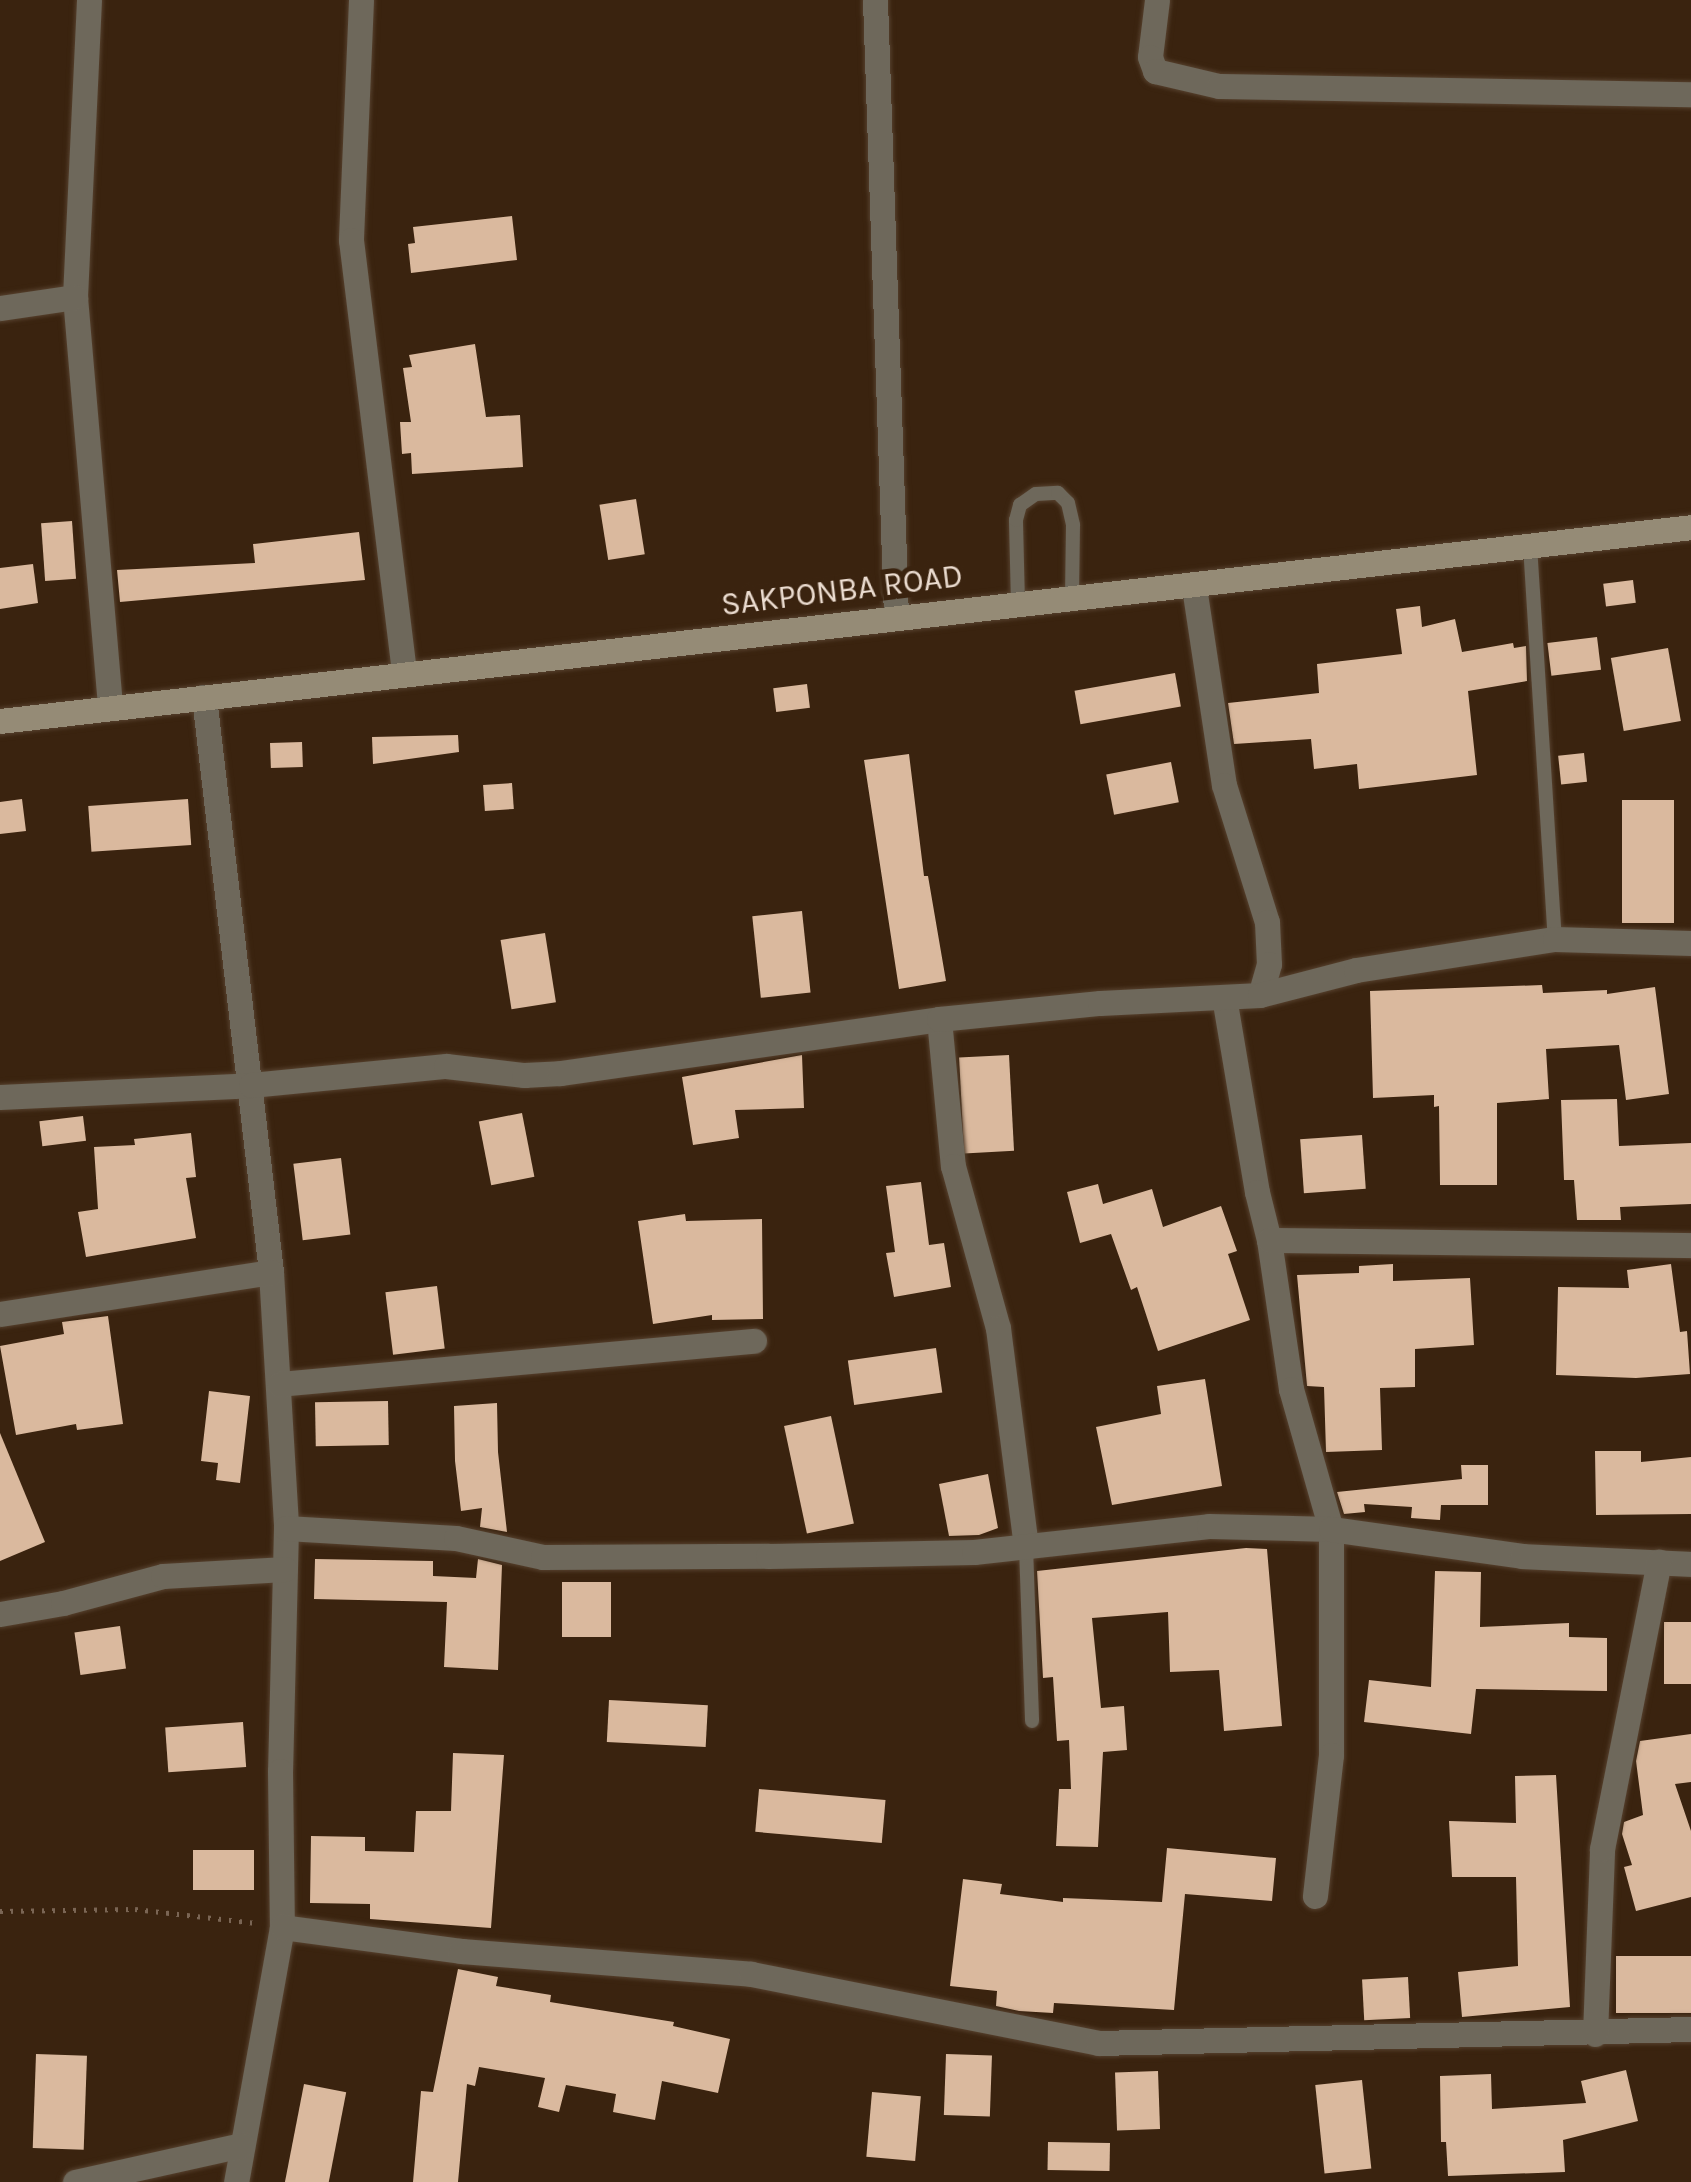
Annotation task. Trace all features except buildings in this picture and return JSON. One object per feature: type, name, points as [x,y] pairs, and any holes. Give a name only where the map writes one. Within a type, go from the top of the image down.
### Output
[{"type":"main road","name":"SAKPONBA ROAD","points":[[0,721],[1691,527]]},
{"type":"street","points":[[89,0],[75,296],[110,708]]},
{"type":"street","points":[[361,0],[351,240],[404,674]]},
{"type":"street","points":[[875,0],[896,618]]},
{"type":"street","points":[[1157,0],[1150,57],[1156,71],[1220,86],[1691,94]]},
{"type":"street","points":[[0,308],[75,296]]},
{"type":"street","points":[[1194,587],[1224,785],[1266,922],[1269,964],[1260,995]]},
{"type":"street","points":[[204,697],[272,1272],[286,1528],[280,1771],[282,1926],[272,2005],[236,2182]]},
{"type":"street","points":[[0,1097],[251,1085],[446,1066],[524,1074],[560,1073],[939,1020],[1100,1003],[1260,995],[1356,970],[1555,940],[1691,943]]},
{"type":"street","points":[[1224,996],[1257,1192],[1270,1240],[1291,1389],[1331,1529],[1331,1756],[1315,1896]]},
{"type":"street","points":[[939,1020],[953,1166],[998,1328],[1026,1547]]},
{"type":"street","points":[[1270,1240],[1691,1245]]},
{"type":"street","points":[[0,1314],[272,1272]]},
{"type":"street","points":[[278,1384],[754,1340]]},
{"type":"street","points":[[286,1528],[456,1538],[543,1556],[768,1556],[1026,1547],[1157,1528],[1331,1529],[1522,1556],[1691,1564]]},
{"type":"street","points":[[1595,2034],[1602,1850],[1658,1562]]},
{"type":"street","points":[[0,1614],[63,1603],[163,1576],[285,1569]]},
{"type":"street","points":[[282,1926],[461,1951],[751,1974],[1098,2042],[1691,2030]]},
{"type":"street","points":[[75,2182],[242,2145]]},
{"type":"lane","points":[[1018,604],[1016,520],[1020,505],[1036,494],[1058,493],[1068,503],[1073,525],[1072,597]]},
{"type":"lane","points":[[1530,545],[1555,940]]},
{"type":"lane","points":[[1026,1547],[1032,1721]]},
{"type":"path","points":[[0,1911],[135,1909],[282,1926]]}]
